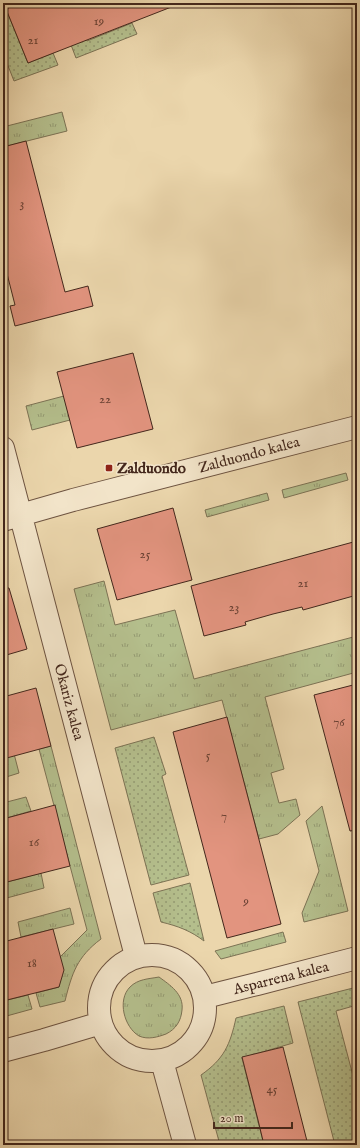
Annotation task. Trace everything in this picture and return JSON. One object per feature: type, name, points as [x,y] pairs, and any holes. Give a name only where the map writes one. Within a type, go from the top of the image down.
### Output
[{"type":"street","name":"Zalduondo kalea","points":[[12,518],[73,500],[357,427]]},
{"type":"street","name":"Okariz kalea","points":[[3,448],[12,518],[56,652],[136,956]]},
{"type":"street","points":[[153,954],[170,957],[185,965],[196,977],[205,996],[205,1015],[198,1036],[183,1052],[162,1060],[143,1061],[124,1054],[109,1041],[100,1023],[98,1002],[105,982],[118,966],[136,956],[153,954]]},
{"type":"street","name":"Asparrena kalea","points":[[205,996],[258,984],[357,958]]},
{"type":"street","points":[[3,1051],[100,1023]]},
{"type":"street","points":[[162,1060],[185,1145]]},
{"type":"green space","points":[[3,3],[20,3],[6,9],[28,63],[53,53],[58,65],[14,81],[3,53]]},
{"type":"green space","points":[[55,3],[77,15],[87,41],[132,23],[137,34],[76,58]]},
{"type":"green space","points":[[62,112],[67,131],[3,147],[3,127]]},
{"type":"green space","points":[[64,396],[70,420],[32,430],[26,406]]},
{"type":"green space","points":[[346,473],[348,480],[284,498],[282,490]]},
{"type":"green space","points":[[267,493],[269,500],[207,517],[205,510]]},
{"type":"green space","points":[[104,581],[115,625],[175,610],[194,679],[357,636],[357,672],[265,697],[284,769],[271,773],[279,803],[296,799],[300,815],[278,834],[259,839],[222,700],[111,730],[74,589]]},
{"type":"green space","points":[[3,711],[19,773],[3,778],[3,760],[7,759],[3,745]]},
{"type":"green space","points":[[154,737],[166,774],[162,776],[189,875],[151,885],[115,748]]},
{"type":"green space","points":[[51,746],[101,939],[86,952],[81,959],[73,974],[65,1001],[40,1007],[36,993],[59,987],[60,957],[87,930],[39,749]]},
{"type":"green space","points":[[26,797],[31,811],[3,819],[3,803]]},
{"type":"green space","points":[[322,806],[348,911],[304,922],[302,913],[319,871],[306,821]]},
{"type":"green space","points":[[41,873],[44,888],[3,899],[3,883]]},
{"type":"green space","points":[[190,883],[204,941],[184,929],[161,922],[153,893]]},
{"type":"green space","points":[[70,908],[74,924],[21,937],[18,922]]},
{"type":"green space","points":[[283,932],[286,942],[221,959],[215,951]]},
{"type":"green space","points":[[159,977],[172,987],[179,995],[182,1010],[177,1024],[170,1032],[153,1038],[146,1038],[139,1036],[129,1026],[124,1013],[124,999],[126,992],[136,982]]},
{"type":"green space","points":[[357,987],[357,1005],[336,1011],[357,1091],[357,1145],[335,1145],[298,1002]]},
{"type":"green space","points":[[28,995],[32,1009],[3,1017],[3,1001]]},
{"type":"green space","points":[[284,1006],[293,1043],[242,1058],[264,1145],[220,1145],[201,1075],[221,1057],[225,1051],[236,1018]]},
{"type":"building","points":[[20,3],[179,4],[28,63],[6,9]]},
{"type":"building","points":[[26,141],[65,292],[88,286],[93,306],[15,326],[10,306],[15,305],[3,258],[3,147]]},
{"type":"building","points":[[133,353],[153,429],[77,448],[57,372]]},
{"type":"building","points":[[173,508],[192,580],[117,600],[97,529]]},
{"type":"building","points":[[357,541],[357,595],[303,610],[302,607],[273,614],[245,622],[246,625],[204,636],[191,586]]},
{"type":"building","points":[[3,588],[9,588],[27,649],[3,656]]},
{"type":"building","points":[[357,684],[357,830],[350,831],[314,695]]},
{"type":"building","points":[[36,688],[51,746],[3,759],[3,697]]},
{"type":"building","points":[[227,717],[281,924],[227,938],[173,732]]},
{"type":"building","points":[[55,805],[70,866],[3,883],[3,819]]},
{"type":"building","points":[[53,929],[64,970],[59,987],[3,1001],[3,942]]},
{"type":"building","points":[[283,1047],[308,1145],[264,1145],[242,1057]]},
{"type":"place","name":"Zalduondo","points":[[109,468]]}]
